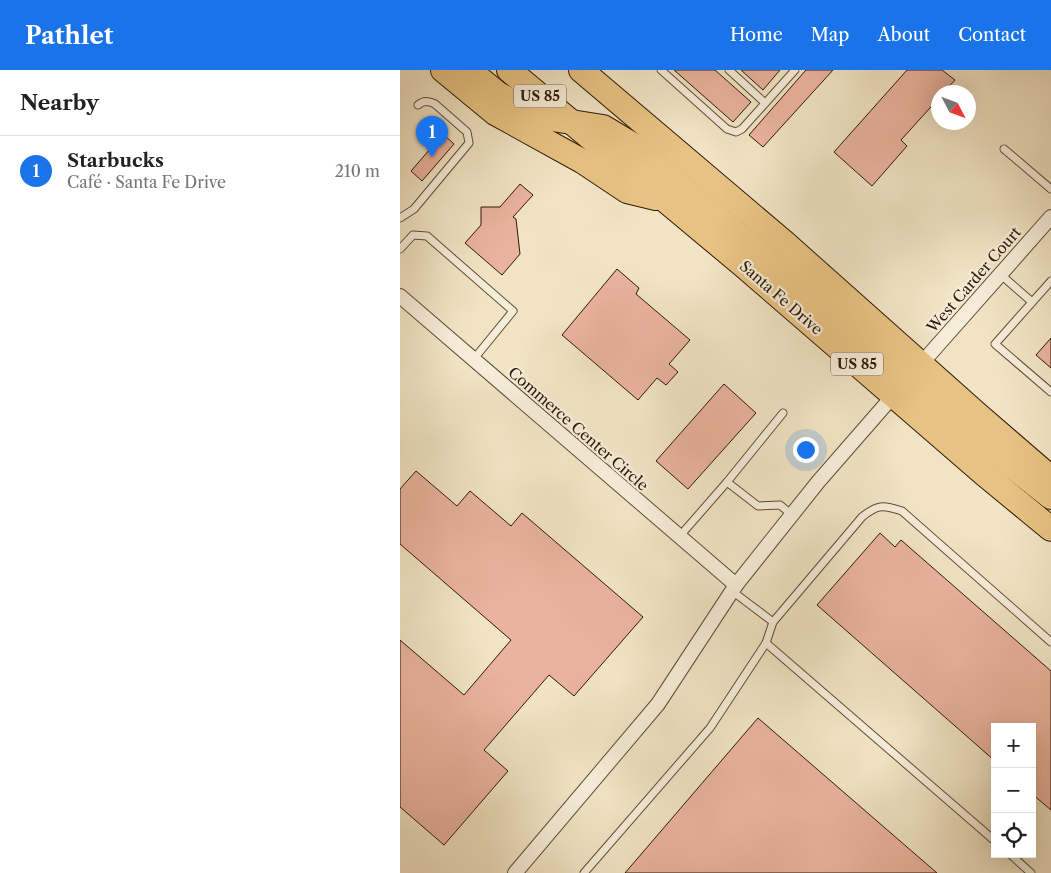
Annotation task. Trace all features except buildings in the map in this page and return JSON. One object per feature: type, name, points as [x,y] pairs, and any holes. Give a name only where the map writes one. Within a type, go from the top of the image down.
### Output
[{"type":"highway","points":[[443,70],[495,113],[582,162],[627,191],[663,199]]},
{"type":"highway","points":[[469,70],[497,93],[521,107],[552,119],[603,127],[633,146],[999,456],[1051,497]]},
{"type":"highway","name":"Santa Fe Drive","points":[[509,70],[744,266],[893,396],[1051,529]]},
{"type":"highway","name":"US 85","points":[[581,70],[786,244],[1051,478]]},
{"type":"street","name":"West Carder Court","points":[[921,364],[1051,217]]},
{"type":"street","name":"Commerce Center Circle","points":[[400,296],[680,537],[734,588]]},
{"type":"street","points":[[515,873],[658,704],[734,588],[791,514],[893,396]]},
{"type":"lane","points":[[661,70],[730,131],[736,132],[742,129],[795,70]]},
{"type":"lane","points":[[729,70],[766,103]]},
{"type":"lane","points":[[400,218],[414,209],[469,143],[467,132],[435,104],[428,101],[418,105]]},
{"type":"lane","points":[[1004,148],[1051,189]]},
{"type":"lane","points":[[400,249],[413,235],[427,236],[513,311],[473,360]]},
{"type":"lane","points":[[1000,274],[1032,302]]},
{"type":"lane","points":[[1051,281],[995,344],[1051,392]]},
{"type":"lane","points":[[680,537],[783,413]]},
{"type":"lane","points":[[727,482],[758,506],[780,505],[791,514]]},
{"type":"lane","points":[[584,873],[710,728],[766,643],[773,622],[862,517],[873,508],[885,506],[902,511],[1051,642]]},
{"type":"lane","points":[[734,588],[773,622]]},
{"type":"lane","points":[[766,643],[991,838]]},
{"type":"lane","points":[[1014,858],[1031,873]]},
{"type":"place","name":"Starbucks","points":[[432,157]]}]
